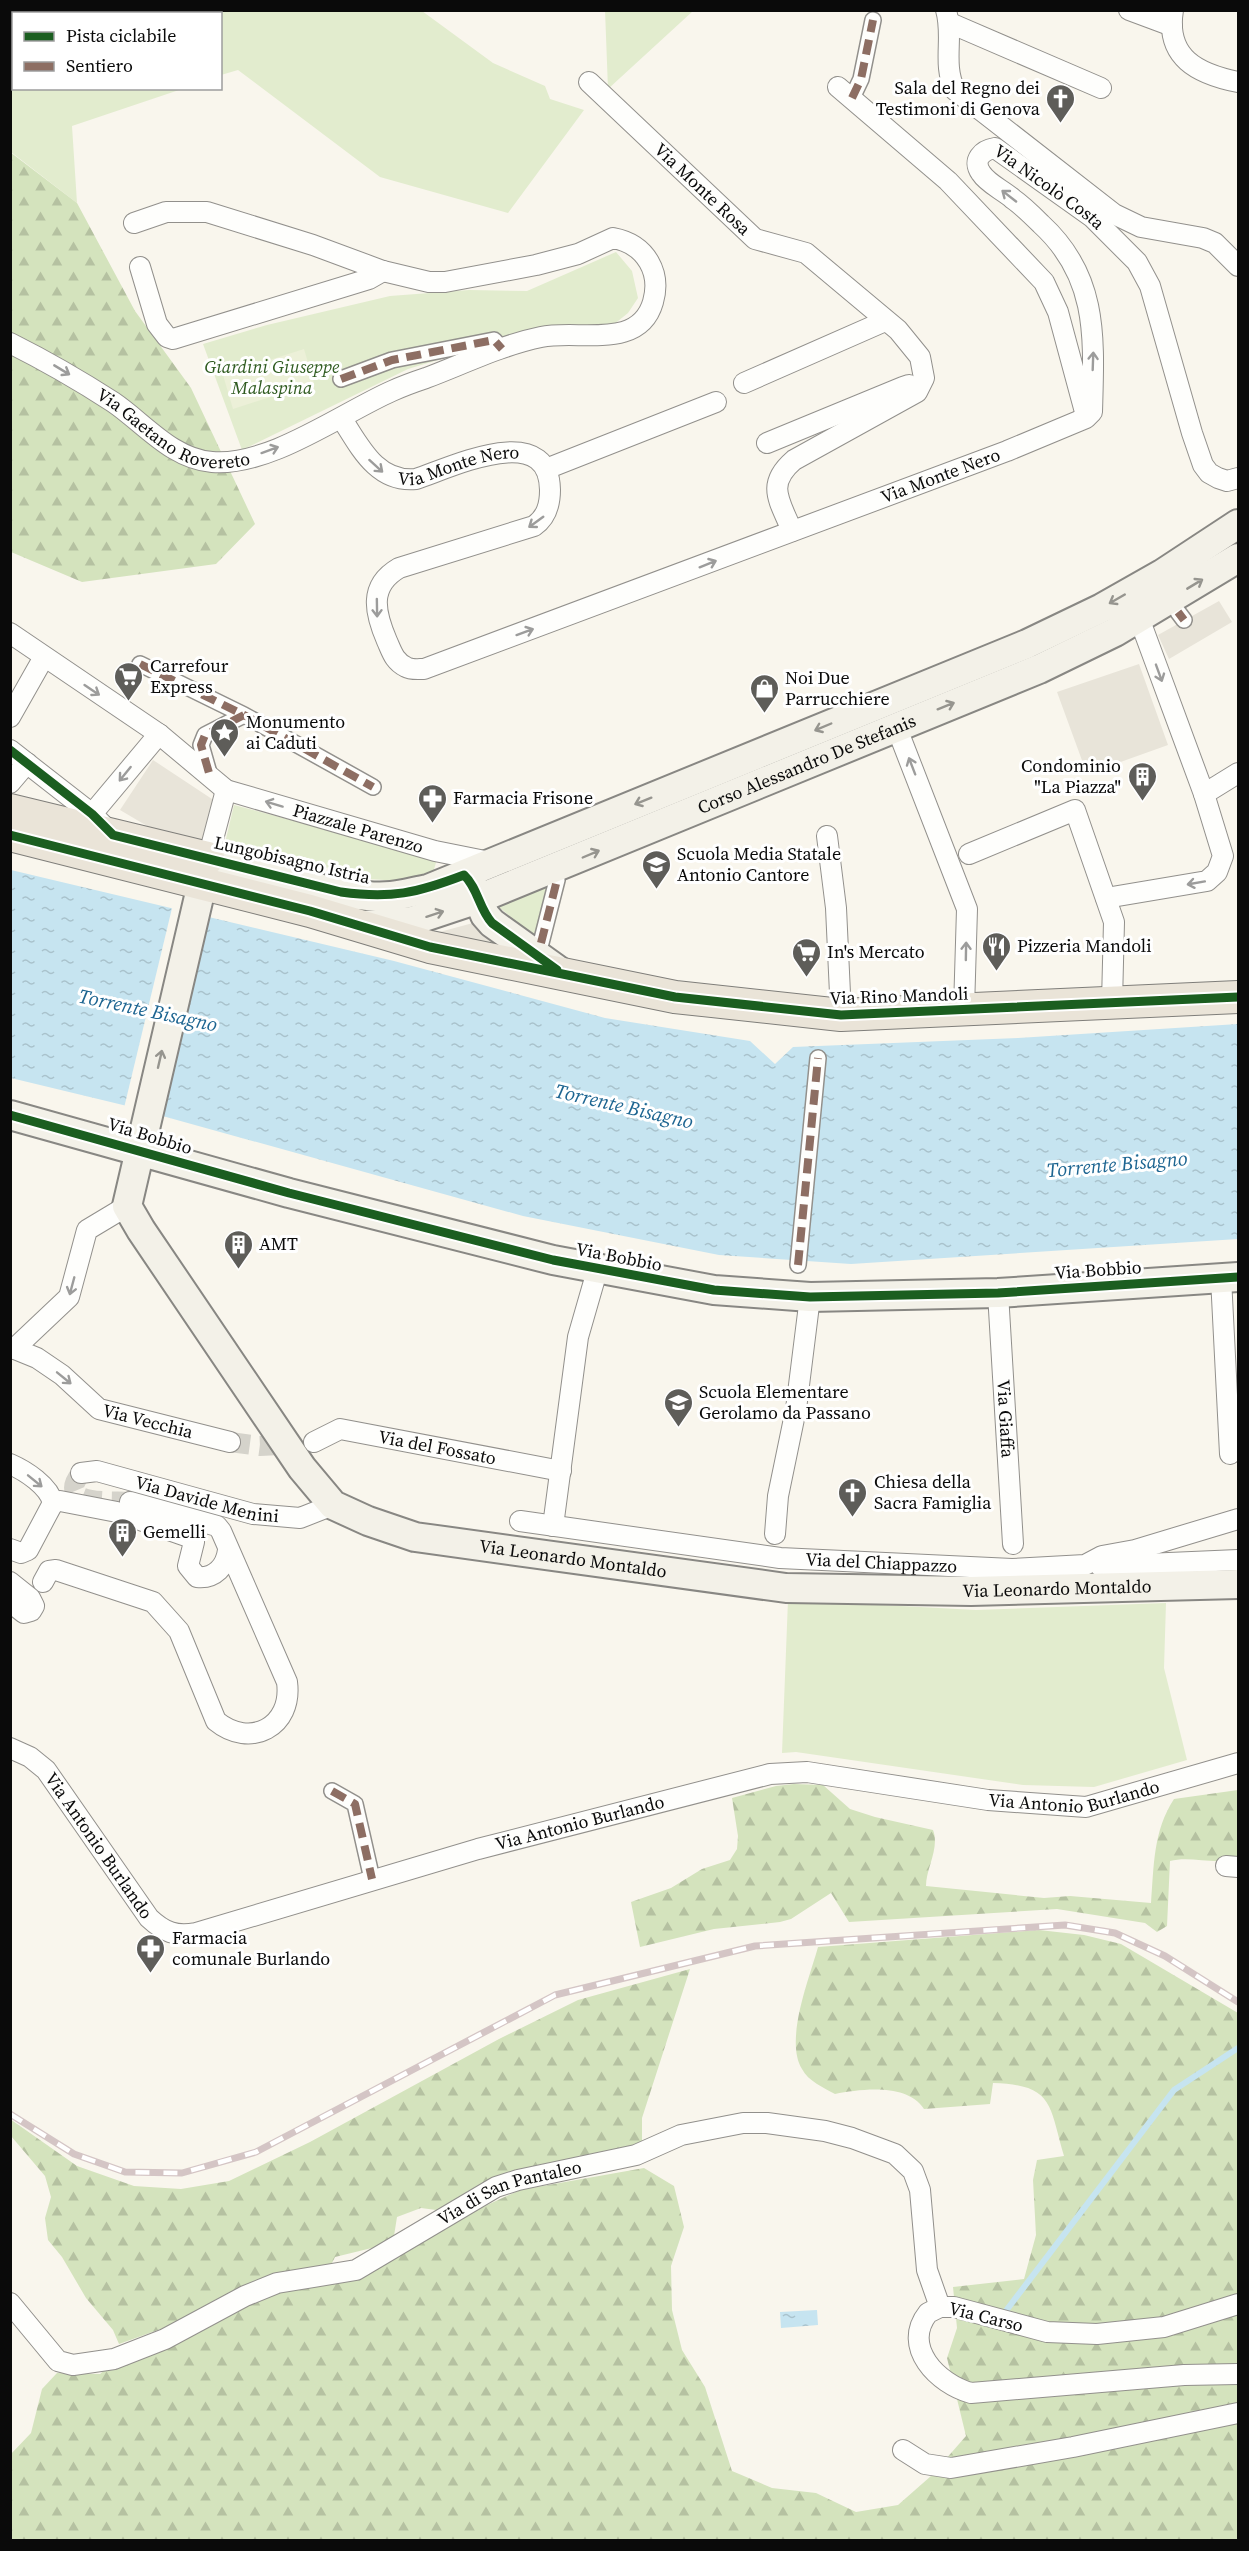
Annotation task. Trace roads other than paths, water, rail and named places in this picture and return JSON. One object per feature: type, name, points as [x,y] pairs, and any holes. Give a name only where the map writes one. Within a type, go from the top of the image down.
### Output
[{"type":"main road","name":"Corso Alessandro De Stefanis","points":[[471,887],[493,862],[1027,644],[1102,608],[1162,574],[1239,524]]},
{"type":"main road","name":"Corso Alessandro De Stefanis","points":[[357,925],[412,921],[471,887],[896,726],[1039,669],[1139,618],[1239,558]]},
{"type":"main road","name":"Lungobisagno Istria","points":[[10,810],[102,825],[203,880],[369,896],[391,896],[428,889],[471,887]]},
{"type":"main road","name":"Lungobisagno Istria","points":[[10,836],[203,880],[243,895],[357,925]]},
{"type":"main road","points":[[127,1206],[203,880]]},
{"type":"main road","name":"Via Rino Mandoli","points":[[471,887],[485,915],[492,923],[565,975]]},
{"type":"main road","name":"Via Rino Mandoli","points":[[357,925],[430,947],[675,997],[841,1016],[1239,997]]},
{"type":"main road","name":"Via Bobbio","points":[[10,1114],[289,1193],[597,1271],[714,1290],[810,1297],[998,1293],[1230,1277]]},
{"type":"main road","name":"Via Leonardo Montaldo","points":[[127,1206],[302,1468],[333,1505],[368,1521],[415,1537],[786,1588],[971,1591],[1239,1584]]},
{"type":"street","points":[[1129,10],[1173,18],[1174,39],[1188,62],[1209,76],[1239,82]]},
{"type":"street","points":[[1101,88],[948,16],[949,70],[956,90],[1109,221],[1203,238],[1215,243],[1239,266]]},
{"type":"street","points":[[873,20],[861,79],[845,93],[948,181],[1044,282],[1058,312],[1086,418]]},
{"type":"street","name":"Via Monte Rosa","points":[[589,82],[755,239],[806,253],[898,330],[920,357],[924,378],[917,392]]},
{"type":"street","name":"Via Nicolò Costa","points":[[1086,418],[1092,412],[1094,337],[1084,286],[1072,262],[1046,229],[980,172],[977,161],[979,156],[989,149],[1002,151],[1109,221],[1137,262],[1150,286],[1203,465],[1209,473],[1218,478],[1227,481],[1239,478]]},
{"type":"street","points":[[134,223],[166,212],[182,210],[207,212],[292,238],[413,280],[445,282],[578,254],[613,238],[633,245],[648,260],[654,271],[655,295],[652,307],[639,324],[630,330],[608,335],[542,336],[390,391],[342,419]]},
{"type":"street","points":[[140,267],[156,324],[167,338],[173,339],[369,279],[383,271]]},
{"type":"street","points":[[744,383],[885,321]]},
{"type":"street","points":[[341,379],[392,360],[494,340],[502,349]]},
{"type":"street","name":"Via Gaetano Rovereto","points":[[10,343],[58,367],[115,404],[178,451],[201,461],[220,463],[252,457],[342,419]]},
{"type":"street","points":[[767,442],[903,387],[909,385],[917,392],[794,460],[783,470],[777,480],[777,492],[792,531]]},
{"type":"street","points":[[546,470],[716,402]]},
{"type":"street","name":"Via Monte Nero","points":[[342,419],[375,466],[384,473],[404,480],[416,479],[502,452],[525,453],[534,457],[546,470],[550,482],[549,505],[546,514],[534,526],[399,568],[387,575],[377,595],[377,617],[395,659],[408,668],[424,669],[998,455],[1086,418]]},
{"type":"street","points":[[1106,898],[1208,881],[1217,872],[1223,856],[1204,794],[1139,618]]},
{"type":"street","name":"Piazzale Parenzo","points":[[10,633],[159,734],[226,789],[435,851],[493,862]]},
{"type":"street","points":[[10,717],[44,657]]},
{"type":"street","points":[[140,664],[244,715],[373,788]]},
{"type":"street","points":[[209,773],[201,746],[205,735],[244,715]]},
{"type":"street","points":[[896,726],[967,909],[964,1010]]},
{"type":"street","points":[[10,750],[102,825],[159,734]]},
{"type":"street","points":[[10,783],[27,763]]},
{"type":"street","points":[[1204,794],[1239,773]]},
{"type":"street","points":[[203,880],[226,789]]},
{"type":"street","points":[[969,854],[1075,810],[1114,922],[1112,1002]]},
{"type":"street","name":"Via Rino Mandoli","points":[[827,836],[836,908],[841,1016]]},
{"type":"street","points":[[435,851],[471,887]]},
{"type":"street","points":[[541,943],[557,880]]},
{"type":"street","points":[[798,1264],[818,1058]]},
{"type":"street","name":"Via Vecchia","points":[[127,1206],[87,1230],[69,1297],[12,1348],[37,1358],[62,1376],[99,1409],[230,1442]]},
{"type":"street","points":[[553,1526],[578,1337],[597,1271]]},
{"type":"street","points":[[1230,1277],[1230,1454]]},
{"type":"street","name":"Via Giaffa","points":[[998,1293],[1013,1544]]},
{"type":"street","points":[[775,1534],[778,1496],[796,1409],[810,1297]]},
{"type":"street","name":"Via del Fossato","points":[[314,1442],[340,1429],[561,1472]]},
{"type":"street","points":[[10,1464],[43,1487],[53,1503],[28,1550],[21,1553],[10,1549]]},
{"type":"street","name":"Via Davide Menini","points":[[81,1473],[97,1472],[253,1514],[300,1518],[333,1505]]},
{"type":"street","name":"Via Davide Menini","points":[[53,1503],[60,1501],[117,1512],[192,1538],[194,1542],[188,1566],[197,1577],[208,1576],[220,1570],[228,1550]]},
{"type":"street","name":"Via Davide Menini","points":[[43,1582],[49,1571],[56,1570],[153,1602],[179,1631],[216,1721],[225,1728],[249,1734],[274,1725],[282,1715],[289,1695],[287,1682],[225,1539],[217,1526],[130,1502]]},
{"type":"street","name":"Via del Chiappazzo","points":[[520,1521],[780,1558],[1012,1569],[1085,1565],[1102,1556],[1135,1550],[1239,1519]]},
{"type":"street","points":[[1085,1565],[1239,1560]]},
{"type":"street","points":[[10,1582],[30,1598],[34,1606],[31,1611],[24,1613],[10,1602]]},
{"type":"street","name":"Via Antonio Burlando","points":[[10,1748],[30,1757],[46,1770],[148,1918],[170,1934],[196,1933],[478,1849],[785,1772],[807,1772],[988,1800],[1086,1807],[1239,1763]]},
{"type":"street","points":[[332,1791],[355,1804],[372,1879]]},
{"type":"street","name":"Via di San Pantaleo","points":[[10,2303],[58,2361],[74,2365],[114,2359],[165,2339],[245,2296],[277,2283],[356,2270],[496,2187],[636,2156],[681,2135],[713,2128],[767,2122],[825,2131],[852,2138],[889,2151],[909,2165],[920,2190],[927,2270],[940,2307]]},
{"type":"street","name":"Via Carso","points":[[1239,2304],[1164,2327],[1097,2334],[1047,2332],[961,2308],[940,2307],[928,2313],[920,2326],[918,2336],[921,2351],[928,2364],[951,2386],[971,2393],[1184,2375],[1239,2374]]},
{"type":"street","points":[[903,2450],[925,2464],[961,2467],[1239,2413]]},
{"type":"water","name":"Torrente Bisagno","points":[[11,870],[394,961],[605,1018],[750,1041],[775,1064],[793,1047],[1018,1038],[1238,1024],[1238,1239],[851,1264],[719,1255],[523,1216],[123,1105],[11,1078]]},
{"type":"water","points":[[817,2310],[818,2325],[781,2328],[780,2312]]},
{"type":"waterway","points":[[1002,2316],[1174,2090],[1238,2048]]},
{"type":"tunnel","points":[[230,1442],[260,1446],[296,1444]]},
{"type":"tunnel","points":[[81,1473],[75,1484],[75,1492],[80,1497],[89,1500],[130,1502]]},
{"type":"railway","points":[[10,2114],[74,2154],[125,2172],[182,2173],[256,2152],[555,1995],[755,1946],[1065,1925],[1115,1933],[1165,1956],[1238,2002]]},
{"type":"place","name":"Sala del Regno dei Testimoni di Genova","points":[[1061,124]]},
{"type":"place","name":"Carrefour Express","points":[[129,702]]},
{"type":"place","name":"Noi Due Parrucchiere","points":[[764,714]]},
{"type":"place","name":"Monumento ai Caduti","points":[[225,758]]},
{"type":"place","name":"Condominio \"La Piazza\"","points":[[1142,802]]},
{"type":"place","name":"Farmacia Frisone","points":[[432,824]]},
{"type":"place","name":"Scuola Media Statale Antonio Cantore","points":[[656,890]]},
{"type":"place","name":"Pizzeria Mandoli","points":[[996,972]]},
{"type":"place","name":"In's Mercato","points":[[806,978]]},
{"type":"place","name":"AMT","points":[[238,1270]]},
{"type":"place","name":"Scuola Elementare Gerolamo da Passano","points":[[678,1428]]},
{"type":"place","name":"Chiesa della Sacra Famiglia","points":[[853,1518]]},
{"type":"place","name":"Gemelli","points":[[122,1558]]},
{"type":"place","name":"Farmacia comunale Burlando","points":[[151,1974]]},
{"type":"park label","name":"Giardini Giuseppe Malaspina","points":[[272,377]]}]
